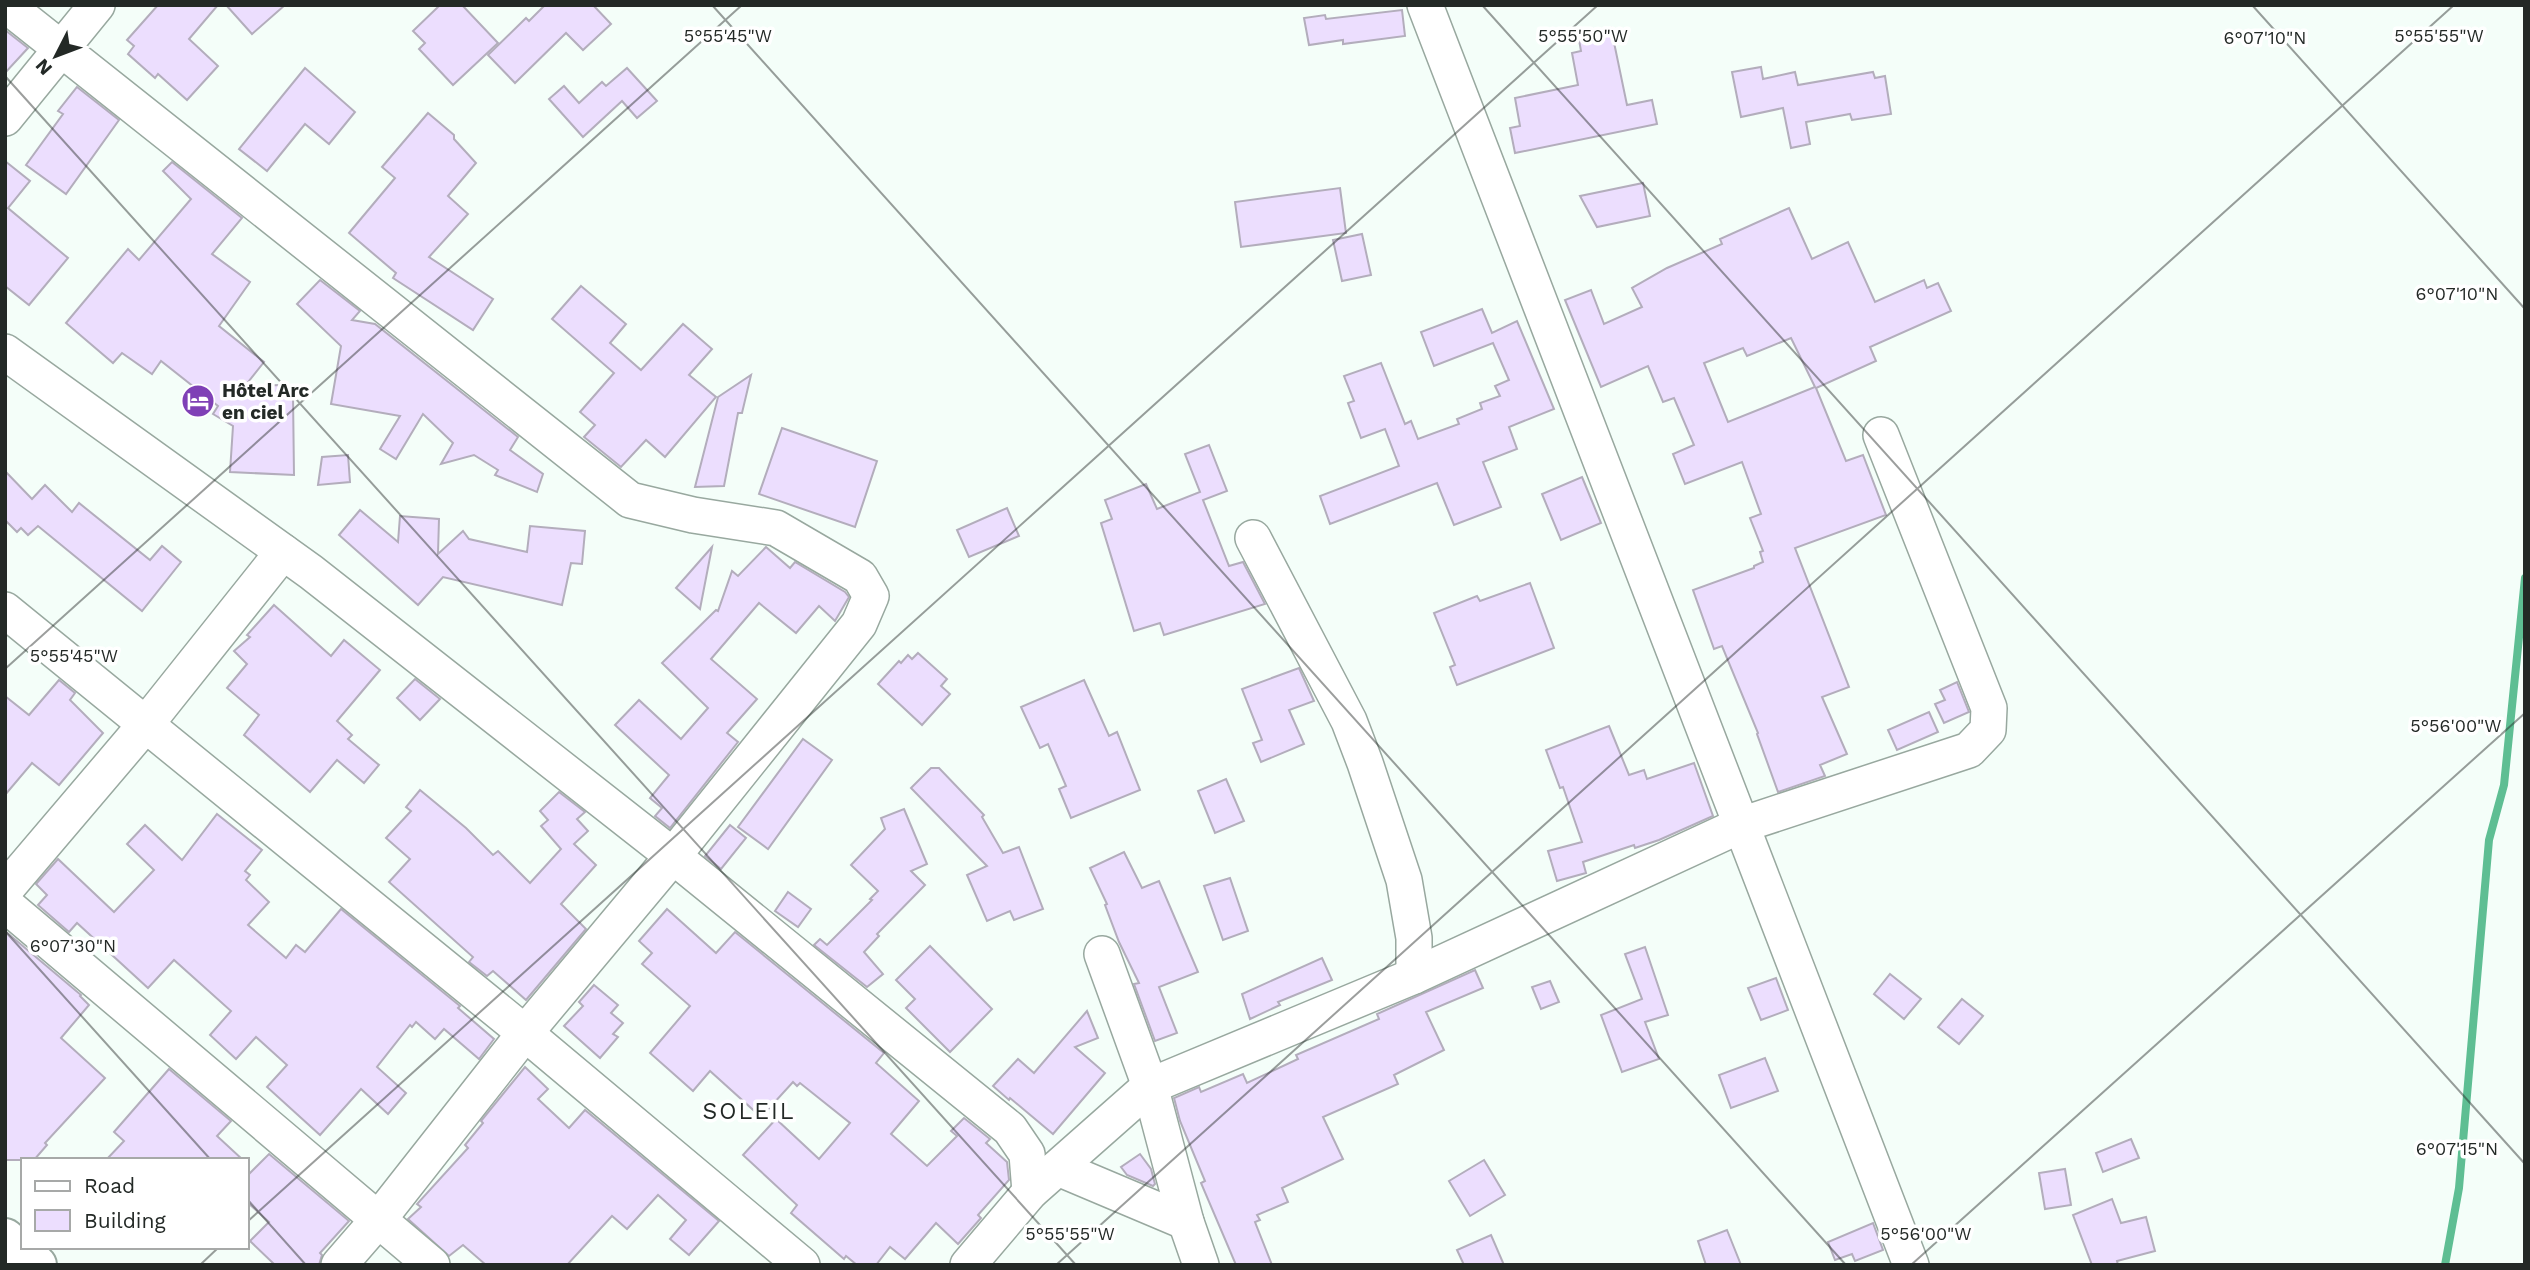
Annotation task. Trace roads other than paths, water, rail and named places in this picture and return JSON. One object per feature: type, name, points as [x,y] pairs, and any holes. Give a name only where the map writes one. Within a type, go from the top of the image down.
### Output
[{"type":"main road","points":[[5,1238],[37,1265]]},
{"type":"street","points":[[6,5],[630,500],[693,515],[776,528],[860,577],[871,596],[859,624],[339,1265]]},
{"type":"street","points":[[5,118],[97,5]]},
{"type":"street","points":[[1425,5],[1911,1265]]},
{"type":"street","points":[[5,352],[283,552],[673,856],[1010,1129],[1027,1154],[1030,1192]]},
{"type":"street","points":[[968,1265],[1030,1192],[1150,1086],[1414,976],[1741,825],[1969,750],[1988,730],[1989,708],[1881,435]]},
{"type":"street","points":[[1253,538],[1349,721],[1404,880],[1414,938],[1414,976]]},
{"type":"street","points":[[5,890],[146,724],[283,552]]},
{"type":"street","points":[[5,610],[525,1033],[802,1265]]},
{"type":"street","points":[[5,904],[432,1265]]},
{"type":"street","points":[[1102,954],[1150,1086],[1186,1222],[1201,1265]]},
{"type":"street","points":[[1058,1168],[1186,1222]]},
{"type":"waterway","points":[[2445,1265],[2459,1188],[2489,840],[2504,785],[2525,578]]},
{"type":"place","name":"Hôtel Arc en ciel","points":[[198,401]]},
{"type":"district","name":"SOLEIL","points":[[749,1111]]}]
